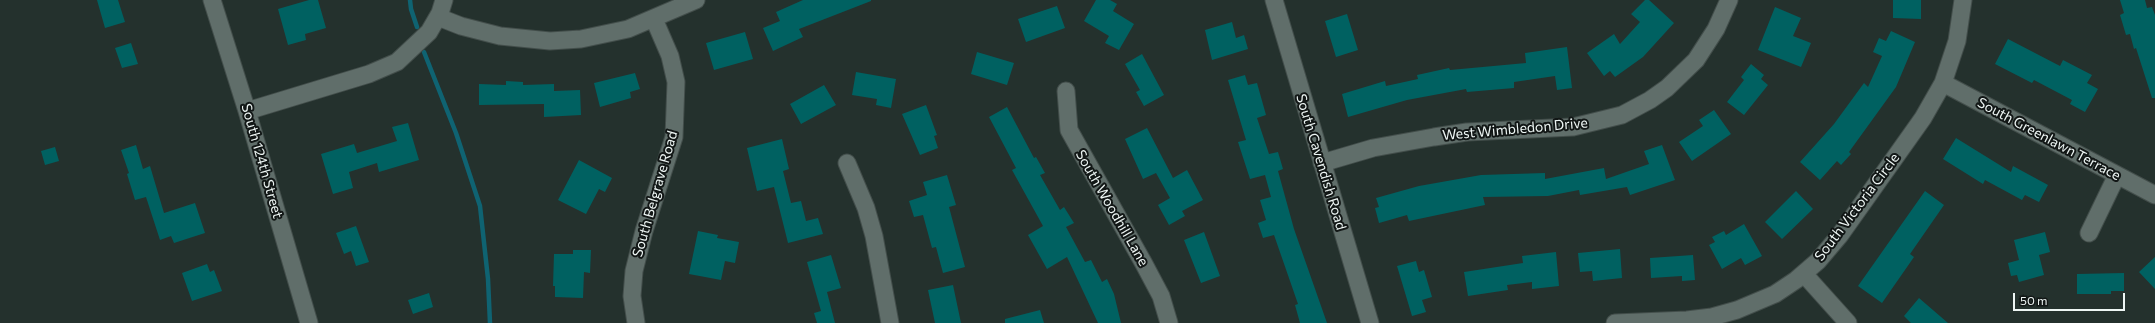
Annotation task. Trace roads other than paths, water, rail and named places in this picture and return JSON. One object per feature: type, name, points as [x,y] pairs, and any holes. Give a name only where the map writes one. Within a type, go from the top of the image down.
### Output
[{"type":"street","name":"South 124th Street","points":[[212,0],[247,111],[309,323]]},
{"type":"street","points":[[247,111],[369,74],[397,62],[428,32],[438,17],[444,0]]},
{"type":"street","points":[[438,17],[461,26],[500,36],[550,41],[610,34],[654,20],[696,0]]},
{"type":"street","name":"South Cavendish Road","points":[[1274,0],[1370,323]]},
{"type":"street","name":"West Wimbledon Drive","points":[[1322,163],[1374,148],[1434,136],[1467,132],[1573,127],[1622,115],[1650,100],[1667,88],[1696,60],[1716,29],[1729,0]]},
{"type":"street","name":"South Victoria Circle","points":[[1615,323],[1655,322],[1712,317],[1737,310],[1774,294],[1804,274],[1818,261],[1840,235],[1923,118],[1943,83],[1957,41],[1963,0]]},
{"type":"street","name":"South Belgrave Road","points":[[636,323],[632,296],[634,271],[644,231],[674,137],[676,82],[670,56],[654,20]]},
{"type":"street","name":"South Greenlawn Terrace","points":[[1943,83],[2155,195]]},
{"type":"street","name":"South Woodhill Lane","points":[[1066,91],[1069,130],[1161,296],[1169,323]]},
{"type":"street","points":[[847,162],[866,208],[874,236],[890,323]]},
{"type":"street","points":[[2089,233],[2117,175]]},
{"type":"street","points":[[1804,274],[1848,323]]},
{"type":"waterway","points":[[410,0],[411,9],[417,27]]},
{"type":"waterway","points":[[424,52],[456,133],[480,206],[488,279],[490,323]]}]
